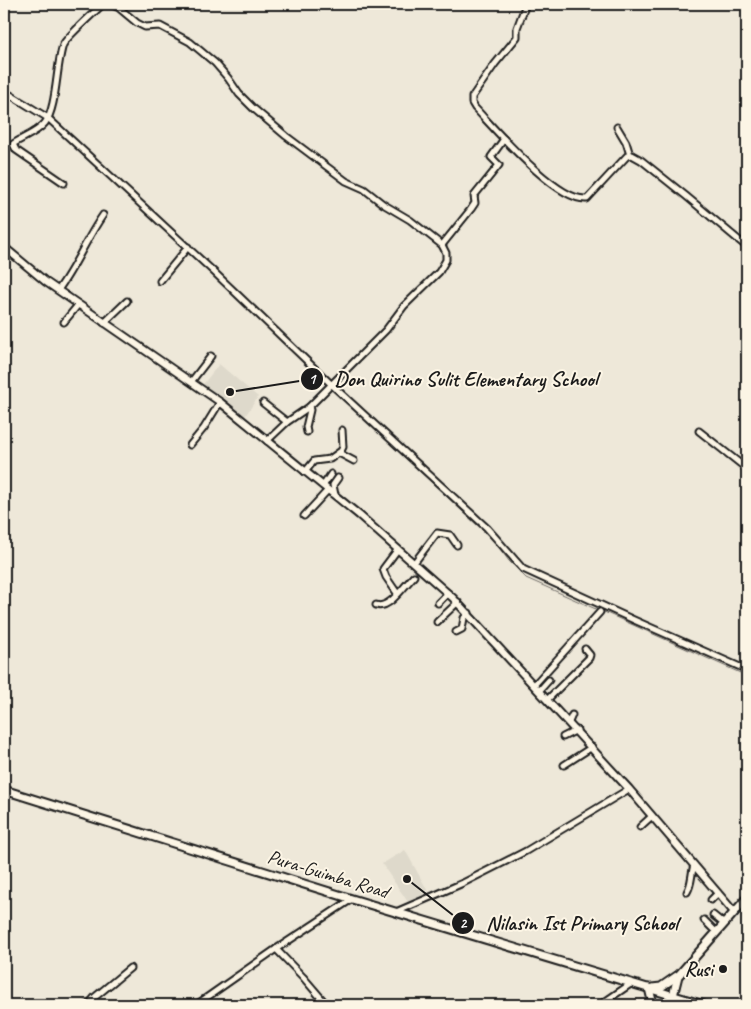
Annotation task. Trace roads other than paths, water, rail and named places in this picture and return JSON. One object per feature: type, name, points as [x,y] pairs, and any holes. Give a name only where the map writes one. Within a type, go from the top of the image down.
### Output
[{"type":"main road","name":"Pura-Guimba Road","points":[[4,790],[394,912],[704,1005]]},
{"type":"main road","points":[[653,1005],[648,988],[662,987],[678,976],[747,898]]},
{"type":"main road","points":[[665,1005],[672,996],[678,976]]},
{"type":"street","points":[[64,184],[13,146],[13,144],[44,124],[48,118],[64,44],[103,4]]},
{"type":"street","points":[[110,4],[119,8],[145,27],[160,26],[190,42],[215,62],[238,94],[286,136],[346,180],[364,189],[383,204],[410,220],[442,245],[446,254],[446,260],[439,272],[404,306],[386,330],[309,408],[287,422],[267,441]]},
{"type":"street","points":[[526,4],[517,28],[517,36],[472,98],[475,108],[546,179],[560,190],[582,199],[590,197],[630,154]]},
{"type":"street","points":[[4,91],[48,118],[486,528],[523,569],[747,670]]},
{"type":"street","points":[[617,127],[626,142],[630,154],[641,160],[747,247]]},
{"type":"street","points":[[442,245],[472,209],[475,203],[474,196],[499,165],[491,157],[504,139]]},
{"type":"street","points":[[58,290],[75,266],[88,236],[103,215]]},
{"type":"street","points":[[4,247],[58,290],[220,402],[326,488],[458,602],[630,789],[734,912]]},
{"type":"street","points":[[160,281],[188,247]]},
{"type":"street","points":[[104,323],[127,301]]},
{"type":"street","points":[[64,322],[78,304]]},
{"type":"street","points":[[191,382],[210,356]]},
{"type":"street","points":[[190,445],[204,428],[220,402]]},
{"type":"street","points":[[263,403],[287,422]]},
{"type":"street","points":[[307,432],[309,408]]},
{"type":"street","points":[[305,472],[314,461],[330,459],[339,453],[343,447],[342,430]]},
{"type":"street","points":[[699,431],[747,469]]},
{"type":"street","points":[[339,453],[354,461]]},
{"type":"street","points":[[304,516],[326,488],[331,474]]},
{"type":"street","points":[[335,496],[333,485],[338,478]]},
{"type":"street","points":[[414,563],[437,534],[450,535],[457,545]]},
{"type":"street","points":[[398,549],[383,569],[386,577],[398,593]]},
{"type":"street","points":[[376,605],[383,606],[387,604],[414,576]]},
{"type":"street","points":[[438,603],[448,593]]},
{"type":"street","points":[[438,622],[458,602]]},
{"type":"street","points":[[534,684],[600,612]]},
{"type":"street","points":[[456,632],[462,629],[464,618],[469,613]]},
{"type":"street","points":[[548,699],[589,658],[590,656],[585,650]]},
{"type":"street","points":[[540,690],[550,680]]},
{"type":"street","points":[[569,722],[572,715]]},
{"type":"street","points":[[563,737],[577,730]]},
{"type":"street","points":[[564,765],[592,747]]},
{"type":"street","points":[[394,912],[463,883],[526,851],[630,789]]},
{"type":"street","points":[[640,826],[652,816]]},
{"type":"street","points":[[687,892],[694,865]]},
{"type":"street","points":[[711,900],[718,893]]},
{"type":"street","points":[[196,1005],[352,899]]},
{"type":"street","points":[[713,915],[724,924]]},
{"type":"street","points":[[704,920],[716,932]]},
{"type":"street","points":[[276,949],[327,1005]]},
{"type":"street","points":[[88,1005],[130,968]]},
{"type":"street","points":[[600,1005],[632,983]]},
{"type":"waterway","points":[[4,95],[44,119]]},
{"type":"waterway","points":[[47,122],[184,248]]},
{"type":"waterway","points":[[187,251],[329,386]]},
{"type":"waterway","points":[[331,388],[494,541],[509,561],[526,578],[598,610]]},
{"type":"waterway","points":[[602,611],[747,676]]},
{"type":"place","name":"Don Quirino Sulit Elementary School","points":[[230,392]]},
{"type":"place","name":"Nilasin Ist Primary School","points":[[407,879]]},
{"type":"place","name":"Rusi","points":[[723,969]]}]
